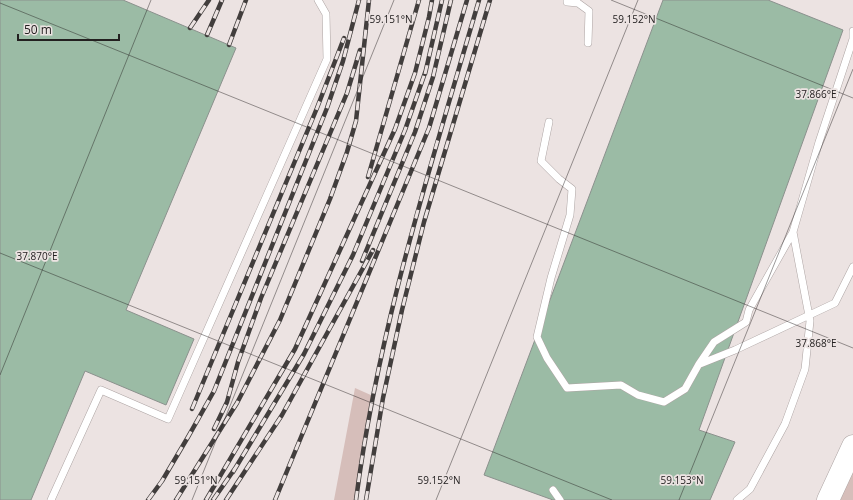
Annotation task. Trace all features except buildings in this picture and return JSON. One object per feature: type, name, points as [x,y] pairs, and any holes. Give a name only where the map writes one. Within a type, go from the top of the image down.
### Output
[{"type":"main road","points":[[828,500],[853,446]]},
{"type":"lane","points":[[51,500],[101,390],[168,419],[327,59],[326,14],[318,0]]},
{"type":"lane","points":[[567,0],[567,2],[578,4],[588,11],[588,44]]},
{"type":"lane","points":[[549,122],[541,160],[559,179],[572,189],[570,215],[551,278],[537,337],[547,358],[567,388],[621,385],[638,395],[664,402],[685,389],[714,342],[746,322],[749,310],[793,232],[818,142],[853,39],[853,31]]},
{"type":"lane","points":[[738,500],[750,489],[785,424],[806,369],[810,321],[793,232]]},
{"type":"lane","points":[[700,364],[735,350],[835,303],[853,267]]},
{"type":"lane","points":[[552,490],[560,500]]},
{"type":"shaded area","points":[[355,388],[373,396],[356,500],[334,500]]},
{"type":"shaded area","points":[[853,466],[853,500],[838,500]]},
{"type":"railway","points":[[190,28],[209,0]]},
{"type":"railway","points":[[207,35],[222,0]]},
{"type":"railway","points":[[229,45],[246,0]]},
{"type":"railway","points":[[148,500],[162,481],[214,391],[327,108],[343,61],[359,0]]},
{"type":"railway","points":[[176,500],[237,403],[280,320],[330,199],[347,152],[356,121],[369,0]]},
{"type":"railway","points":[[368,177],[419,0]]},
{"type":"railway","points":[[206,500],[295,349],[395,129],[415,73],[432,0]]},
{"type":"railway","points":[[425,74],[442,0]]},
{"type":"railway","points":[[362,261],[415,132],[433,77],[451,0]]},
{"type":"railway","points":[[275,500],[429,128],[467,0]]},
{"type":"railway","points":[[356,500],[366,436],[392,310],[425,186],[479,0]]},
{"type":"railway","points":[[366,500],[383,398],[402,310],[424,222],[490,0]]},
{"type":"railway","points":[[192,409],[317,108],[344,38]]},
{"type":"railway","points":[[214,429],[227,402],[238,362],[261,298],[347,93],[360,50]]},
{"type":"railway","points":[[233,472],[304,354],[353,255],[405,130],[426,70]]},
{"type":"railway","points":[[226,500],[282,415],[373,250]]},
{"type":"railway","points":[[213,500],[236,467]]}]
